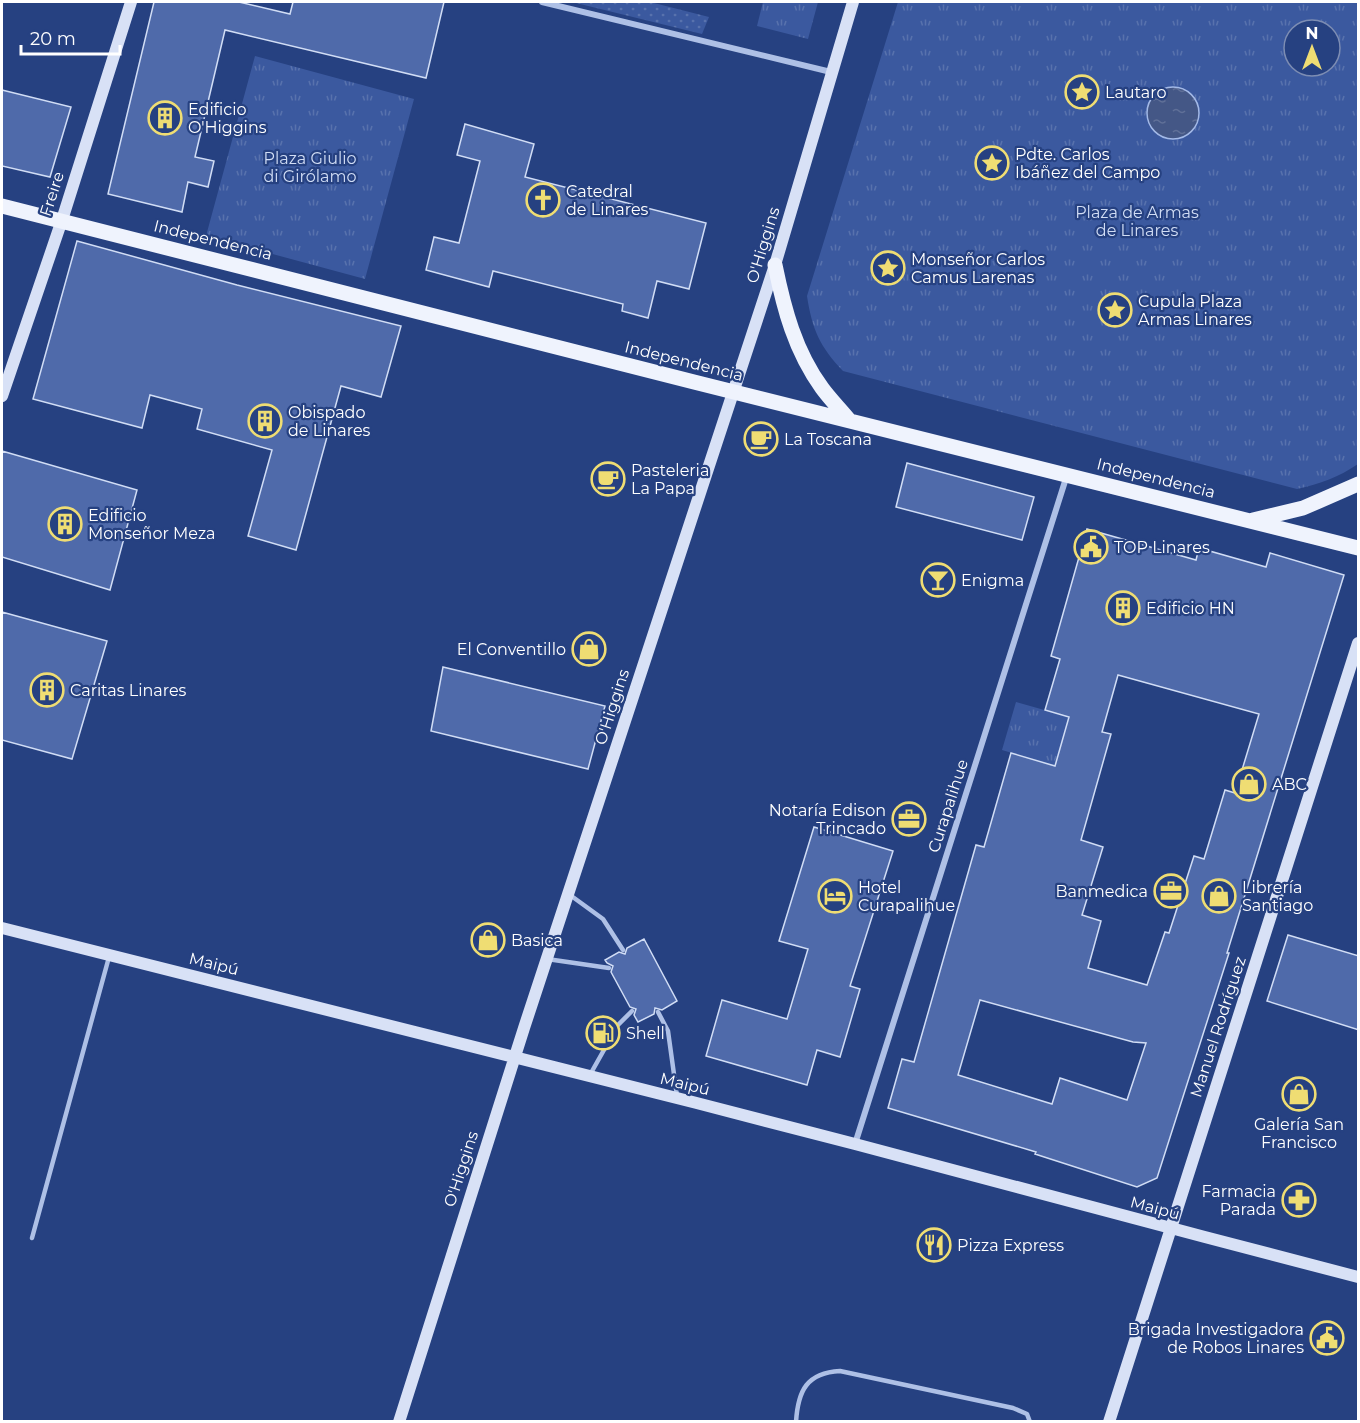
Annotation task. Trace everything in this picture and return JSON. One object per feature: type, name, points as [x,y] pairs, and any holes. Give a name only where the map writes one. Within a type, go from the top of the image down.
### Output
[{"type":"main road","name":"Freire","points":[[2,396],[62,220],[130,2]]},
{"type":"main road","name":"O'Higgins","points":[[399,1422],[514,1057],[775,265],[853,2]]},
{"type":"main road","name":"Independencia","points":[[2,206],[1359,548]]},
{"type":"main road","points":[[775,265],[784,308],[799,349],[821,387],[849,420]]},
{"type":"main road","points":[[1250,520],[1303,508],[1359,484]]},
{"type":"main road","name":"Manuel Rodríguez","points":[[1109,1422],[1359,643]]},
{"type":"main road","name":"Maipú","points":[[2,928],[589,1076],[1170,1229],[1359,1276]]},
{"type":"street","points":[[542,2],[831,72]]},
{"type":"street","name":"Curapalihue","points":[[855,1145],[1067,475]]},
{"type":"lane","points":[[568,893],[603,919],[623,950]]},
{"type":"lane","points":[[32,1238],[109,955]]},
{"type":"lane","points":[[547,959],[609,968]]},
{"type":"lane","points":[[589,1076],[618,1025],[632,1011]]},
{"type":"lane","points":[[658,1012],[668,1031],[677,1099]]},
{"type":"lane","points":[[796,1422],[797,1407],[805,1386],[813,1377],[825,1372],[840,1371],[1013,1408],[1028,1414],[1030,1422]]},
{"type":"green space","points":[[572,2],[650,2],[709,17],[702,34]]},
{"type":"green space","points":[[763,2],[818,2],[808,39],[757,26]]},
{"type":"green space","name":"Plaza de Armas de Linares","points":[[898,2],[1358,2],[1358,464],[1344,473],[1297,489],[843,371],[828,354],[818,337],[807,296]]},
{"type":"green space","name":"Plaza Giulio di Girólamo","points":[[255,56],[414,99],[365,279],[206,236]]},
{"type":"green space","points":[[1016,702],[1069,717],[1055,766],[1002,750]]},
{"type":"water","points":[[1173,87],[1187,91],[1195,99],[1199,113],[1195,127],[1187,135],[1173,139],[1159,135],[1151,127],[1147,113],[1151,99],[1159,91]]},
{"type":"building","name":"Edificio O'Higgins","points":[[154,2],[239,2],[290,14],[293,2],[444,2],[426,78],[225,30],[195,157],[214,161],[208,187],[188,182],[182,212],[108,194]]},
{"type":"building","points":[[2,90],[71,107],[50,177],[2,166]]},
{"type":"building","name":"Catedral de Linares","points":[[465,124],[534,144],[525,177],[706,223],[689,289],[657,281],[648,318],[622,311],[623,304],[493,271],[489,287],[426,270],[434,237],[459,243],[480,161],[457,155]]},
{"type":"building","points":[[77,241],[237,285],[401,326],[381,397],[341,386],[296,550],[248,536],[272,450],[197,429],[202,409],[150,395],[142,428],[33,399]]},
{"type":"building","name":"Edificio Monseñor Meza","points":[[2,451],[137,490],[110,590],[2,557]]},
{"type":"building","points":[[907,463],[1034,497],[1022,540],[896,507]]},
{"type":"building","points":[[1087,529],[1196,560],[1199,548],[1266,567],[1270,553],[1344,575],[1227,953],[1229,953],[1157,1178],[1137,1187],[1035,1154],[1036,1152],[888,1108],[902,1059],[914,1062],[976,845],[984,847],[1011,753],[1055,766],[1069,717],[1045,710],[1060,659],[1051,656]],"holes":[[[1118,675],[1259,714],[1235,793],[1225,790],[1204,859],[1194,856],[1169,933],[1165,932],[1147,985],[1088,968],[1101,921],[1082,915],[1103,847],[1081,840],[1111,734],[1102,732]],[[980,1000],[1133,1042],[1146,1043],[1127,1100],[1060,1078],[1052,1104],[958,1075]]]},
{"type":"building","name":"Caritas Linares","points":[[2,612],[107,641],[72,759],[2,740]]},
{"type":"building","points":[[443,667],[605,706],[588,769],[431,731]]},
{"type":"building","points":[[814,827],[893,851],[850,986],[860,989],[840,1057],[817,1050],[807,1085],[706,1056],[722,1000],[787,1019],[808,949],[779,941]]},
{"type":"building","points":[[1288,935],[1359,956],[1359,1030],[1267,1001]]},
{"type":"building","points":[[644,939],[677,1001],[662,1010],[655,1008],[654,1014],[638,1022],[634,1015],[636,1009],[630,1007],[611,972],[613,966],[605,960],[619,952],[625,954],[627,948]]},
{"type":"place","name":"Lautaro","points":[[1082,92]]},
{"type":"place","name":"Edificio O'Higgins","points":[[165,118]]},
{"type":"place","name":"Pdte. Carlos Ibáñez del Campo","points":[[992,163]]},
{"type":"place","name":"Catedral de Linares","points":[[543,200]]},
{"type":"place","name":"Monseñor Carlos Camus Larenas","points":[[888,268]]},
{"type":"place","name":"Cupula Plaza Armas Linares","points":[[1115,310]]},
{"type":"place","name":"Obispado de Linares","points":[[265,421]]},
{"type":"place","name":"La Toscana","points":[[761,439]]},
{"type":"place","name":"Pasteleria La Papa","points":[[608,479]]},
{"type":"place","name":"Edificio Monseñor Meza","points":[[65,524]]},
{"type":"place","name":"TOP Linares","points":[[1091,547]]},
{"type":"place","name":"Enigma","points":[[938,580]]},
{"type":"place","name":"Edificio HN","points":[[1123,608]]},
{"type":"place","name":"El Conventillo","points":[[589,649]]},
{"type":"place","name":"Caritas Linares","points":[[47,690]]},
{"type":"place","name":"ABC","points":[[1249,784]]},
{"type":"place","name":"Notaría Edison Trincado","points":[[909,819]]},
{"type":"place","name":"Banmedica","points":[[1171,891]]},
{"type":"place","name":"Hotel Curapalihue","points":[[835,896]]},
{"type":"place","name":"Librería Santiago","points":[[1219,896]]},
{"type":"place","name":"Basica","points":[[488,940]]},
{"type":"place","name":"Shell","points":[[603,1033]]},
{"type":"place","name":"Galería San Francisco","points":[[1299,1094]]},
{"type":"place","name":"Farmacia Parada","points":[[1299,1200]]},
{"type":"place","name":"Pizza Express","points":[[934,1245]]},
{"type":"place","name":"Brigada Investigadora de Robos Linares","points":[[1327,1338]]}]
